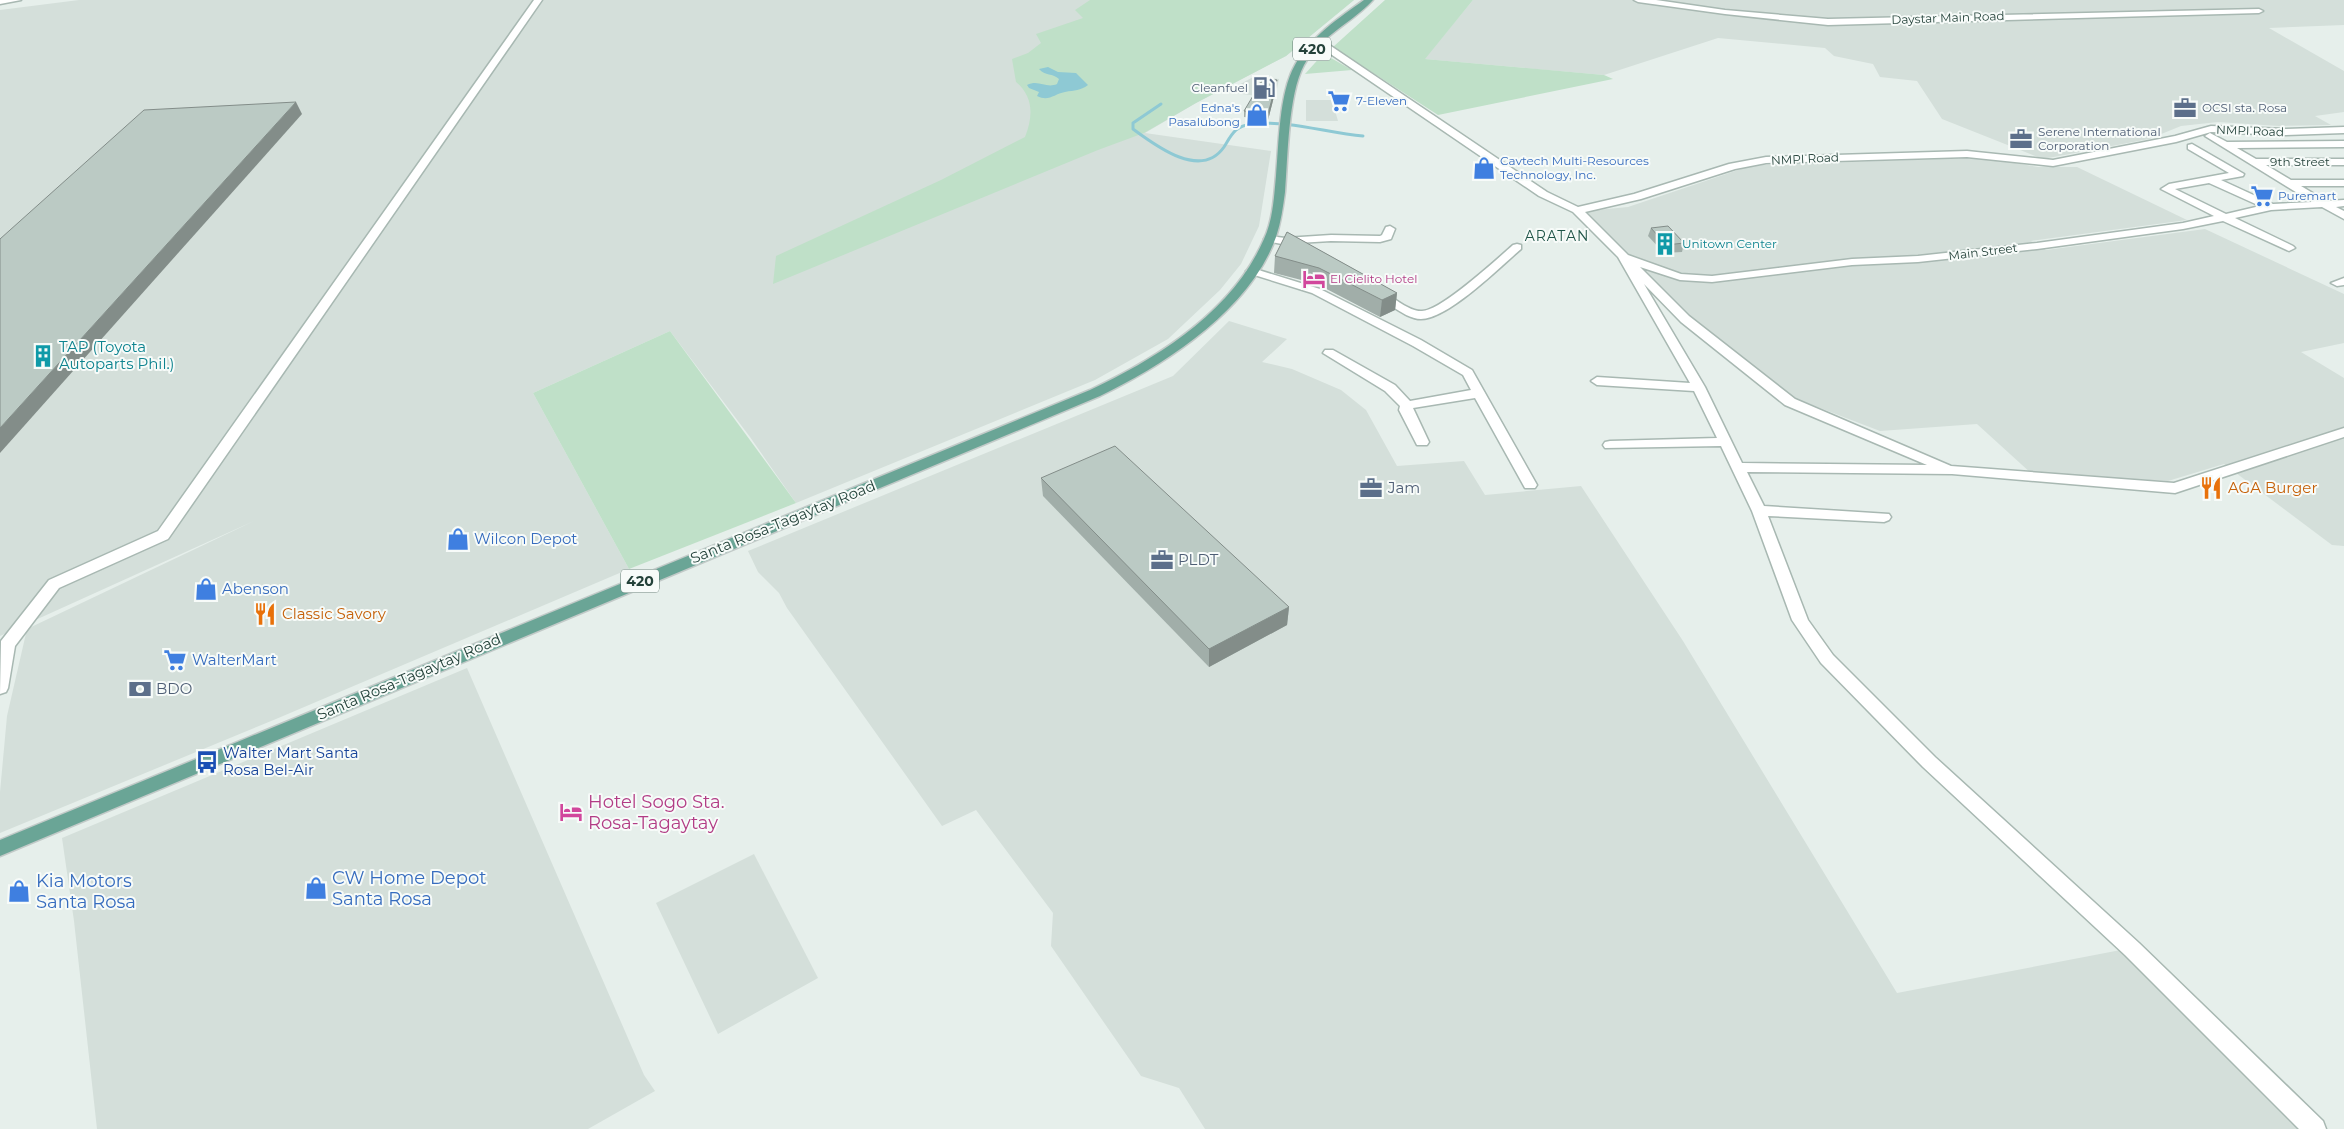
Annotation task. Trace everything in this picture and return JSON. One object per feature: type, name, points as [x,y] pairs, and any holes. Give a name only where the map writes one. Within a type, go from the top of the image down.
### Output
[{"type":"main road","name":"Santa Rosa-Tagaytay Road","points":[[0,848],[1120,383],[1165,356],[1202,326],[1229,299],[1252,271],[1270,239],[1277,207],[1288,117],[1299,66],[1319,42],[1369,0]]},
{"type":"street","points":[[0,2],[17,0]]},
{"type":"street","points":[[0,688],[8,645],[54,584],[163,535],[538,0]]},
{"type":"street","name":"Daystar Main Road","points":[[1638,0],[1725,12],[1828,22],[2258,11]]},
{"type":"street","points":[[1319,42],[1543,194],[1577,210],[1685,319],[1790,402],[1952,470]]},
{"type":"street","name":"NMPI Road","points":[[1577,210],[1637,197],[1733,166],[1766,160],[1967,154],[2053,163],[2176,139],[2211,129],[2285,132],[2344,130]]},
{"type":"street","points":[[2210,136],[2257,162],[2289,184],[2344,216]]},
{"type":"street","points":[[2227,145],[2344,144]]},
{"type":"street","points":[[2192,147],[2239,174],[2169,187],[2166,190],[2289,248]]},
{"type":"street","name":"9th Street","points":[[2257,162],[2344,162]]},
{"type":"street","points":[[2208,179],[2271,207]]},
{"type":"street","points":[[2289,184],[2344,183]]},
{"type":"street","name":"Main Street","points":[[1622,257],[1680,277],[1703,280],[1852,262],[1918,260],[2038,246],[2184,226],[2271,207],[2344,203]]},
{"type":"street","points":[[1270,239],[1285,241],[1331,238],[1380,239],[1387,237],[1390,229]]},
{"type":"street","points":[[1285,241],[1311,256]]},
{"type":"street","points":[[1371,290],[1415,314],[1431,314],[1465,290],[1517,247]]},
{"type":"street","points":[[1622,257],[1654,314],[1699,387],[1759,511],[1800,620],[1827,659],[1929,762],[2132,949],[2315,1129]]},
{"type":"street","points":[[1252,271],[1316,291],[1417,343],[1468,373],[1530,485]]},
{"type":"street","points":[[1328,353],[1390,388],[1407,405]]},
{"type":"street","points":[[1597,381],[1699,387]]},
{"type":"street","points":[[1407,405],[1479,393]]},
{"type":"street","points":[[1407,405],[1406,410],[1422,442]]},
{"type":"street","points":[[1737,467],[1952,470],[2175,488],[2344,432]]},
{"type":"street","points":[[1610,445],[1725,442]]},
{"type":"street","points":[[1759,511],[1884,517]]},
{"type":"shaded area","points":[[79,0],[1354,0],[1286,56],[1196,103],[1145,133],[1271,151],[1259,226],[1241,264],[1220,290],[1168,339],[1095,380],[796,503],[750,437],[670,331],[533,393],[629,569],[276,719],[0,833],[0,792],[7,716],[27,629],[254,521],[0,636],[0,10]]},
{"type":"shaded area","points":[[1473,0],[2344,0],[2344,25],[2269,28],[2344,71],[2344,112],[2315,116],[2331,125],[2279,126],[2218,122],[2181,126],[2149,139],[2043,159],[1942,119],[1917,81],[1880,77],[1873,64],[1834,56],[1825,48],[1718,38],[1604,75],[1424,59]]},
{"type":"shaded area","points":[[1255,76],[1279,79],[1275,98],[1226,92]]},
{"type":"shaded area","points":[[1306,100],[1332,100],[1338,121],[1306,121]]},
{"type":"shaded area","points":[[1971,158],[1991,159],[2038,167],[2077,167],[2187,220],[2031,241],[2046,250],[2205,229],[2344,294],[2344,343],[2301,352],[2344,378],[2344,546],[2332,545],[2224,464],[2168,481],[2032,474],[1977,424],[1880,431],[1794,398],[1687,315],[1586,211],[1628,207],[1744,168],[1762,165]]},
{"type":"shaded area","points":[[1229,321],[1287,339],[1262,362],[1292,369],[1341,390],[1366,410],[1397,466],[1464,461],[1485,495],[1581,486],[1683,641],[1897,993],[2126,949],[2310,1129],[1205,1129],[1179,1088],[1141,1076],[1051,946],[1053,913],[976,810],[942,826],[787,608],[779,593],[758,572],[748,551],[1173,376]]},
{"type":"shaded area","name":"CW Home Depot Santa Rosa","points":[[467,668],[644,1075],[655,1091],[588,1129],[97,1129],[74,921],[62,838]]},
{"type":"shaded area","points":[[754,854],[818,978],[718,1034],[656,903]]},
{"type":"green space","points":[[1090,0],[1354,0],[1286,56],[1196,103],[1144,133],[1098,150],[773,284],[776,256],[941,180],[1025,137],[1030,122],[1029,101],[1022,88],[1016,82],[1012,59],[1028,53],[1041,43],[1036,34],[1083,18],[1075,10]]},
{"type":"green space","points":[[1385,0],[1473,0],[1425,59],[1604,75],[1613,79],[1438,115],[1333,47]]},
{"type":"green space","points":[[1324,54],[1352,70],[1305,74]]},
{"type":"green space","points":[[670,331],[796,503],[629,569],[533,393]]},
{"type":"water","points":[[1048,67],[1058,72],[1076,73],[1088,85],[1048,98],[1041,98],[1037,96],[1039,92],[1029,88],[1027,85],[1031,83],[1057,84],[1059,79],[1039,69]]},
{"type":"building","points":[[1263,79],[1277,80],[1268,114],[1244,111]]},
{"type":"building","name":"TAP (Toyota Autoparts Phil.)","points":[[296,102],[0,428],[0,239],[144,110]]},
{"type":"building","points":[[1668,226],[1684,243],[1666,245],[1651,228]]},
{"type":"building","points":[[1287,232],[1397,293],[1382,300],[1319,268],[1275,256]]},
{"type":"building","name":"PLDT","points":[[1115,446],[1289,607],[1209,649],[1041,478]]},
{"type":"waterway","points":[[1161,104],[1133,123],[1133,129],[1166,151],[1178,157],[1191,160],[1203,160],[1214,156],[1224,147],[1235,131],[1252,124],[1294,125],[1363,136]]},
{"type":"place","name":"Cleanfuel","points":[[1264,88]]},
{"type":"place","name":"7-Eleven","points":[[1339,101]]},
{"type":"place","name":"OCSI sta. Rosa","points":[[2185,108]]},
{"type":"place","name":"Edna's Pasalubong","points":[[1257,115]]},
{"type":"place","name":"Serene International Corporation","points":[[2021,139]]},
{"type":"place","name":"Cavtech Multi-Resources Technology, Inc.","points":[[1484,168]]},
{"type":"place","name":"Puremart","points":[[2262,196]]},
{"type":"place","name":"Unitown Center","points":[[1665,244]]},
{"type":"place","name":"El Cielito Hotel","points":[[1314,279]]},
{"type":"place","name":"TAP (Toyota Autoparts Phil.)","points":[[43,356]]},
{"type":"place","name":"Jam","points":[[1371,488]]},
{"type":"place","name":"AGA Burger","points":[[2211,488]]},
{"type":"place","name":"Wilcon Depot","points":[[458,539]]},
{"type":"place","name":"PLDT","points":[[1162,560]]},
{"type":"place","name":"Abenson","points":[[206,589]]},
{"type":"place","name":"Classic Savory","points":[[265,614]]},
{"type":"place","name":"WalterMart","points":[[175,660]]},
{"type":"place","name":"BDO","points":[[140,689]]},
{"type":"place","name":"Walter Mart Santa Rosa Bel-Air","points":[[207,762]]},
{"type":"place","name":"Hotel Sogo Sta. Rosa-Tagaytay","points":[[571,812]]},
{"type":"place","name":"CW Home Depot Santa Rosa","points":[[316,888]]},
{"type":"place","name":"Kia Motors Santa Rosa","points":[[19,891]]},
{"type":"district","name":"ARATAN","points":[[1557,236]]}]
